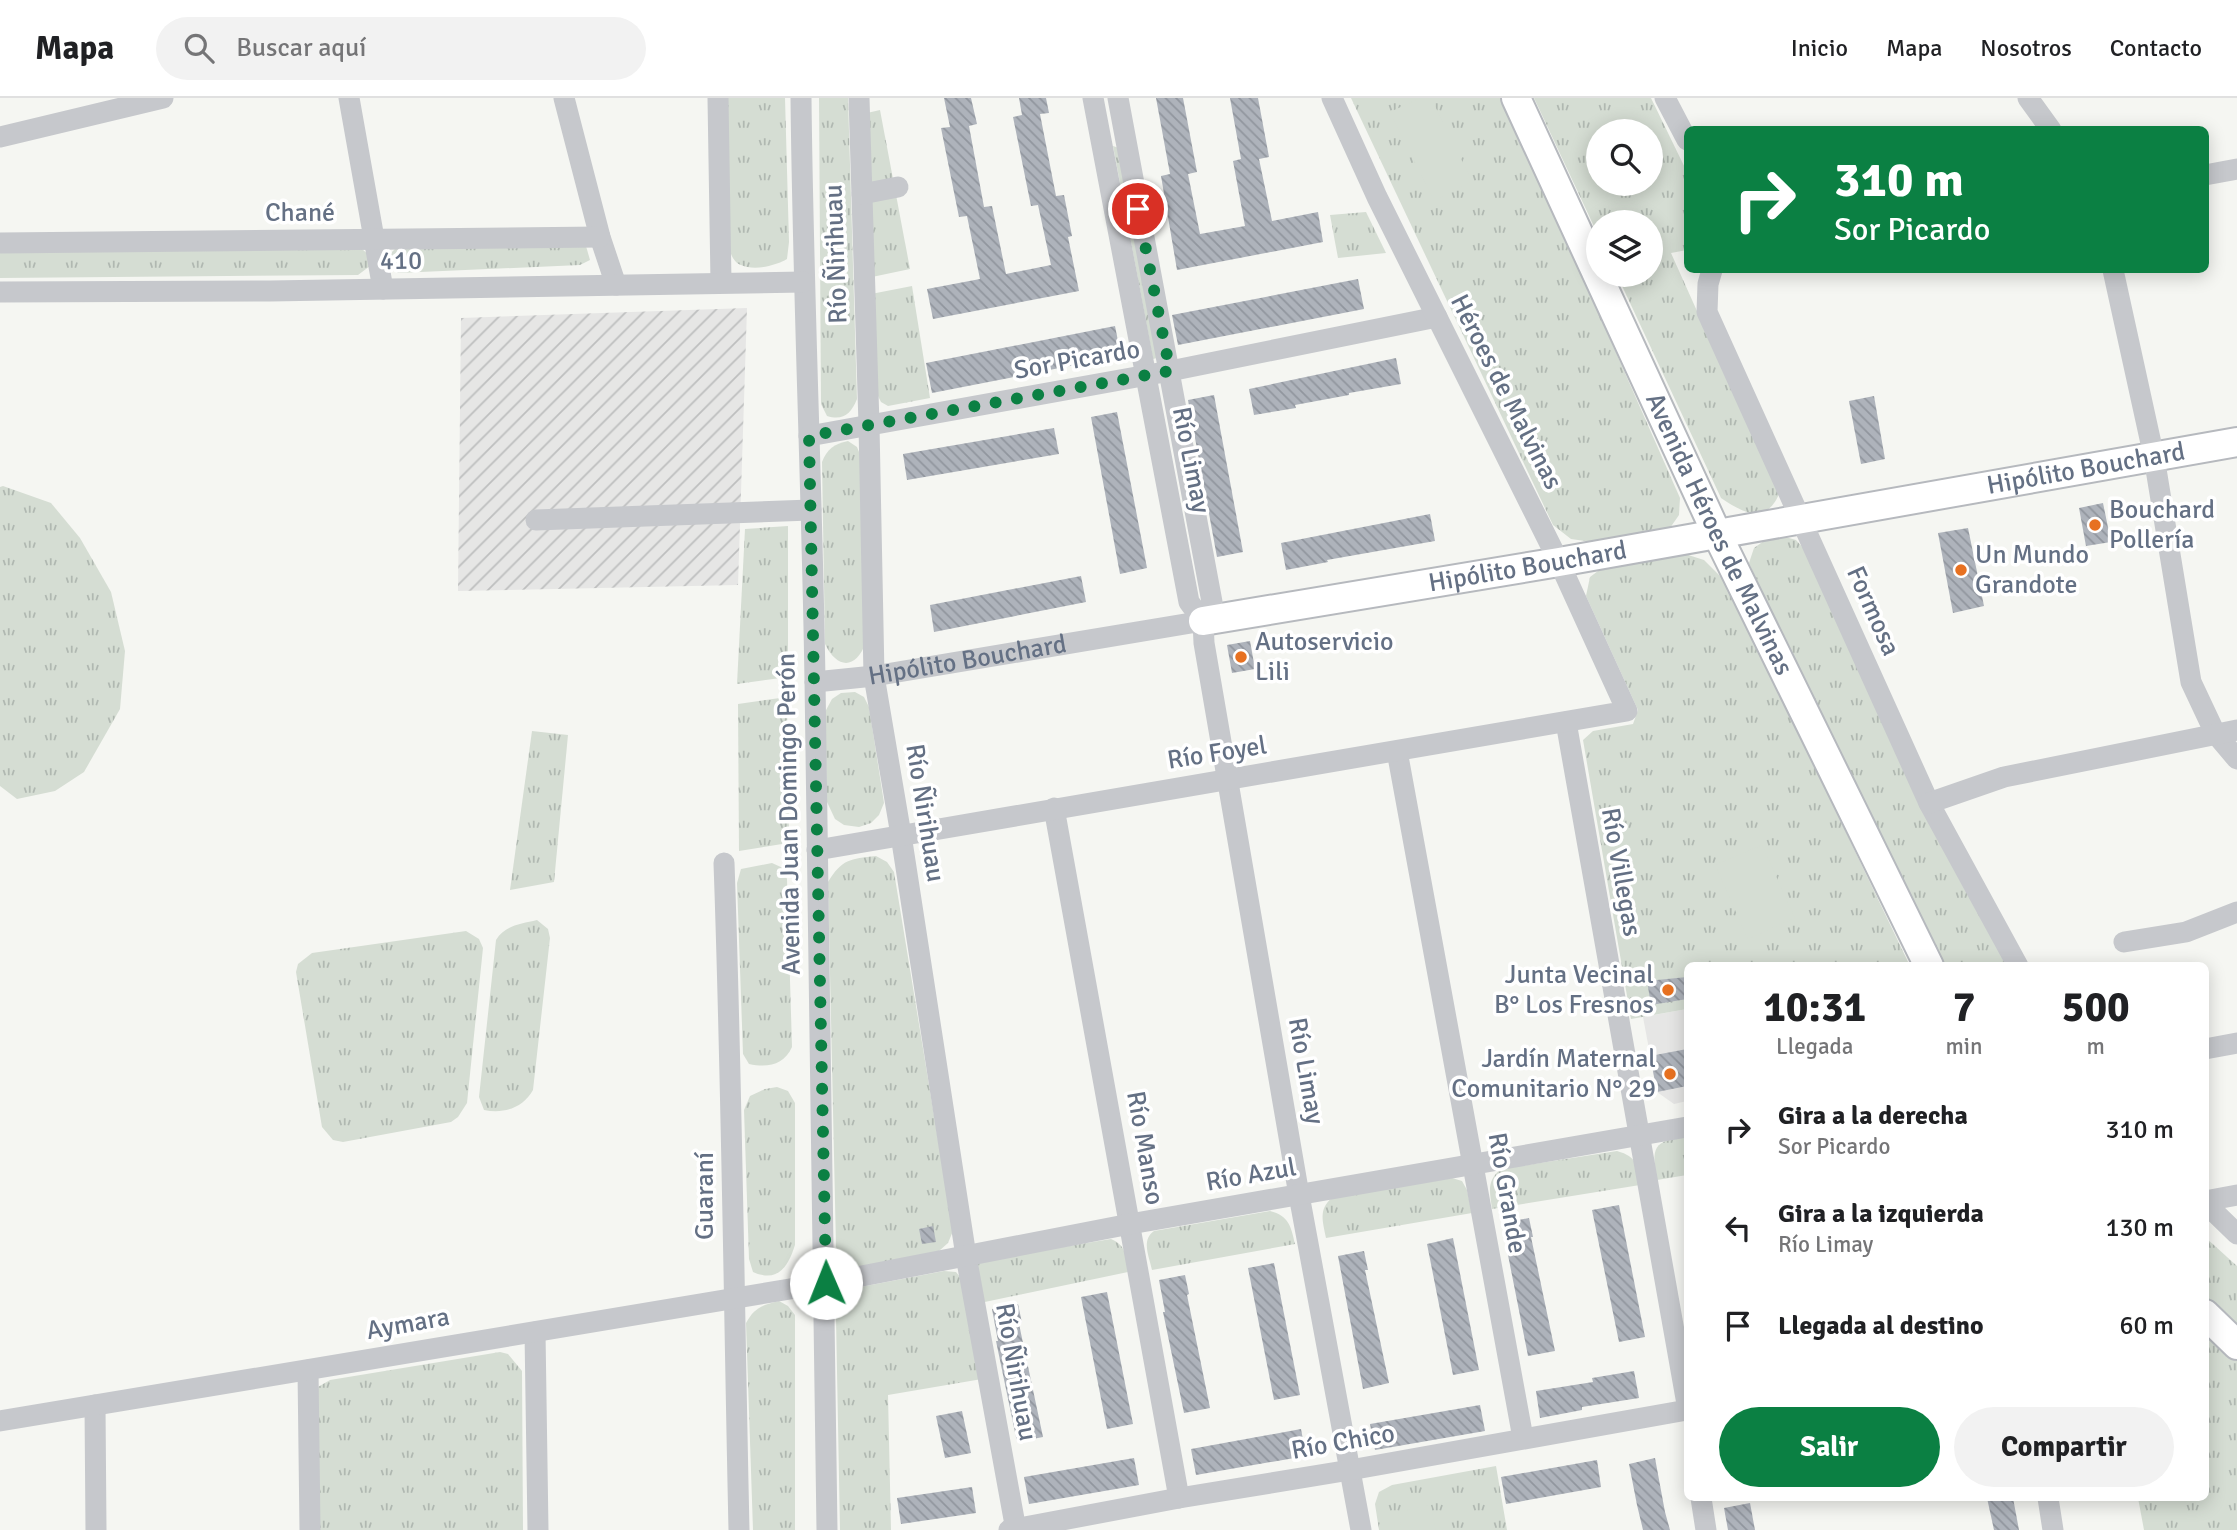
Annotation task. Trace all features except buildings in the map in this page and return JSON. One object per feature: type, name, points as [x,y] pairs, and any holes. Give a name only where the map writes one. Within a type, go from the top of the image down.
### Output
[{"type":"main road","name":"Avenida Héroes de Malvinas","points":[[1516,98],[1716,533],[1927,962]]},
{"type":"main road","name":"Hipólito Bouchard","points":[[1203,621],[1559,562],[2237,442]]},
{"type":"main road","points":[[2209,1318],[2237,1345]]},
{"type":"street","points":[[349,98],[383,289]]},
{"type":"street","points":[[564,98],[600,237],[616,285]]},
{"type":"street","points":[[718,98],[721,282]]},
{"type":"street","name":"Avenida Juan Domingo Perón","points":[[801,98],[826,1283],[827,1530]]},
{"type":"street","name":"Río Ñirihuau","points":[[859,98],[874,676],[966,1256],[1014,1530]]},
{"type":"street","name":"Río Limay","points":[[1093,98],[1189,602],[1203,621]]},
{"type":"street","name":"Río Limay","points":[[1118,98],[1212,602],[1203,621],[1204,643],[1299,1195],[1361,1530]]},
{"type":"street","points":[[1665,98],[1684,134]]},
{"type":"street","points":[[2028,98],[2048,126]]},
{"type":"street","points":[[0,137],[149,100]]},
{"type":"street","name":"Héroes de Malvinas","points":[[1333,110],[1559,562],[1626,711]]},
{"type":"street","points":[[1101,141],[1125,136]]},
{"type":"street","points":[[2209,174],[2237,169]]},
{"type":"street","points":[[862,194],[898,187]]},
{"type":"street","name":"Chané","points":[[0,243],[600,237]]},
{"type":"street","name":"Formosa","points":[[1712,273],[1708,284],[1707,312],[1929,803],[2016,962]]},
{"type":"street","points":[[2114,273],[2154,457],[2191,682],[2215,733],[2237,759]]},
{"type":"street","name":"410","points":[[0,292],[803,282]]},
{"type":"street","name":"Sor Picardo","points":[[809,436],[1147,376],[1437,317]]},
{"type":"street","points":[[536,520],[811,510]]},
{"type":"street","name":"Hipólito Bouchard","points":[[815,682],[874,676],[1203,621]]},
{"type":"street","name":"Río Foyel","points":[[817,850],[1626,711]]},
{"type":"street","name":"Río Villegas","points":[[1566,722],[1684,1387]]},
{"type":"street","points":[[1929,803],[2004,778],[2237,730]]},
{"type":"street","name":"Río Grande","points":[[1397,751],[1523,1438]]},
{"type":"street","name":"Río Manso","points":[[1054,808],[1179,1498]]},
{"type":"street","name":"Guaraní","points":[[724,863],[732,1081],[739,1530]]},
{"type":"street","points":[[2124,942],[2186,932],[2237,912]]},
{"type":"street","points":[[2209,1048],[2237,1043]]},
{"type":"street","name":"Río Azul","points":[[826,1283],[1130,1224],[1684,1128]]},
{"type":"street","points":[[2209,1201],[2237,1195]]},
{"type":"street","points":[[2209,1206],[2237,1234]]},
{"type":"street","name":"Aymara","points":[[0,1421],[826,1283]]},
{"type":"street","points":[[534,1332],[538,1530]]},
{"type":"street","points":[[308,1370],[310,1530]]},
{"type":"street","points":[[94,1405],[96,1530]]},
{"type":"street","name":"Río Chico","points":[[1014,1530],[1179,1498],[1684,1411]]},
{"type":"street","points":[[1701,1501],[1706,1530]]},
{"type":"street","points":[[2048,1501],[2053,1530]]},
{"type":"shaded area","points":[[747,308],[738,585],[458,591],[461,318]]},
{"type":"shaded area","name":"Jardín Maternal Comunitario N° 29","points":[[1684,1010],[1684,1102],[1674,1104],[1657,1092],[1643,1017]]},
{"type":"green space","points":[[727,98],[785,98],[789,242],[787,259],[771,266],[752,268],[738,264],[728,246]]},
{"type":"green space","points":[[819,98],[848,98],[857,399],[849,412],[838,418],[827,416],[821,404]]},
{"type":"green space","points":[[1351,98],[1504,98],[1680,498],[1679,515],[1670,528],[1592,542],[1571,539],[1553,525]]},
{"type":"green space","points":[[1420,98],[1431,98],[1472,181],[1434,201],[1390,112]]},
{"type":"green space","points":[[1534,98],[1651,98],[1661,119],[1586,119],[1586,196],[1663,196],[1663,123],[1684,166],[1684,251],[1671,253],[1779,494],[1774,504],[1761,513],[1746,512],[1721,498],[1623,287],[1663,287],[1663,210],[1586,210]]},
{"type":"green space","points":[[880,110],[910,269],[872,277],[867,113]]},
{"type":"green space","points":[[1113,146],[1119,148],[1157,358],[1153,359]]},
{"type":"green space","points":[[1366,212],[1386,253],[1338,258],[1330,215]]},
{"type":"green space","points":[[586,246],[590,260],[580,265],[398,273],[389,265],[388,256],[395,249]]},
{"type":"green space","points":[[0,248],[362,249],[370,256],[370,266],[358,275],[0,278]]},
{"type":"green space","points":[[912,286],[930,398],[888,406],[881,402],[876,392],[871,294]]},
{"type":"green space","points":[[848,441],[857,447],[861,457],[866,642],[857,658],[846,663],[835,658],[825,644],[822,462],[832,448]]},
{"type":"green space","points":[[0,487],[51,503],[80,538],[111,592],[125,651],[120,709],[84,772],[55,791],[17,799],[0,786]]},
{"type":"green space","points":[[788,526],[788,677],[737,684],[745,529]]},
{"type":"green space","points":[[1782,536],[1796,540],[1805,550],[2008,962],[1942,962],[1806,690],[1749,563],[1754,548],[1768,538]]},
{"type":"green space","points":[[1682,553],[1704,560],[1726,582],[1908,962],[1684,962],[1684,1010],[1631,1019],[1583,740],[1593,731],[1633,724],[1638,710],[1586,596],[1590,577],[1602,568]]},
{"type":"green space","points":[[855,692],[864,697],[869,707],[884,803],[879,815],[871,823],[859,827],[844,825],[835,819],[827,802],[825,712],[832,699],[841,693]]},
{"type":"green space","points":[[787,697],[789,835],[782,844],[739,851],[738,704]]},
{"type":"green space","points":[[532,731],[568,735],[554,882],[510,890]]},
{"type":"green space","points":[[1762,845],[1795,918],[1748,939],[1715,865]]},
{"type":"green space","points":[[876,856],[887,862],[894,872],[953,1231],[948,1243],[939,1251],[859,1269],[845,1265],[836,1247],[828,882],[842,864]]},
{"type":"green space","points":[[772,863],[783,868],[787,879],[792,1047],[785,1058],[775,1064],[756,1065],[749,1064],[743,1054],[737,883],[741,869]]},
{"type":"green space","points":[[537,920],[548,929],[550,938],[533,1090],[524,1101],[512,1108],[484,1110],[479,1097],[496,940],[509,928]]},
{"type":"green space","points":[[466,931],[479,939],[483,948],[467,1103],[458,1117],[451,1122],[343,1142],[333,1140],[322,1127],[296,972],[298,964],[312,953]]},
{"type":"green space","points":[[777,1087],[788,1091],[795,1103],[795,1245],[781,1271],[769,1276],[753,1272],[749,1259],[744,1110],[750,1096]]},
{"type":"green space","points":[[1684,1137],[1684,1176],[1657,1180],[1655,1153],[1661,1143]]},
{"type":"green space","points":[[1617,1151],[1632,1159],[1637,1167],[1640,1185],[1492,1209],[1491,1182],[1501,1169]]},
{"type":"green space","points":[[1452,1178],[1462,1181],[1472,1213],[1326,1238],[1323,1211],[1332,1198]]},
{"type":"green space","points":[[1270,1211],[1285,1219],[1295,1244],[1152,1270],[1147,1244],[1154,1231]]},
{"type":"green space","points":[[1111,1239],[1122,1248],[1128,1272],[980,1303],[977,1264],[985,1260]]},
{"type":"green space","points":[[2209,1241],[2237,1266],[2237,1328],[2209,1301]]},
{"type":"green space","points":[[944,1271],[956,1272],[964,1282],[982,1379],[888,1395],[891,1530],[840,1530],[836,1318],[842,1300],[855,1288]]},
{"type":"green space","points":[[779,1301],[788,1306],[795,1315],[795,1530],[753,1530],[746,1323],[759,1308]]},
{"type":"green space","points":[[2209,1336],[2237,1360],[2237,1530],[2144,1530],[2139,1501],[2209,1501]]},
{"type":"green space","points":[[500,1352],[508,1354],[522,1371],[523,1530],[318,1530],[318,1387],[330,1380]]},
{"type":"green space","points":[[1496,1466],[1507,1530],[1379,1530],[1375,1504],[1379,1492],[1392,1485]]},
{"type":"green space","points":[[1431,1505],[1436,1530],[1402,1530],[1398,1512]]},
{"type":"place","name":"Bouchard Pollería","points":[[2095,525]]},
{"type":"place","name":"Un Mundo Grandote","points":[[1961,570]]},
{"type":"place","name":"Autoservicio Lili","points":[[1241,657]]},
{"type":"place","name":"Junta Vecinal B° Los Fresnos","points":[[1668,990]]},
{"type":"place","name":"Jardín Maternal Comunitario N° 29","points":[[1670,1074]]},
{"type":"route","points":[[826,1283],[809,436],[1170,371],[1138,209]]}]
